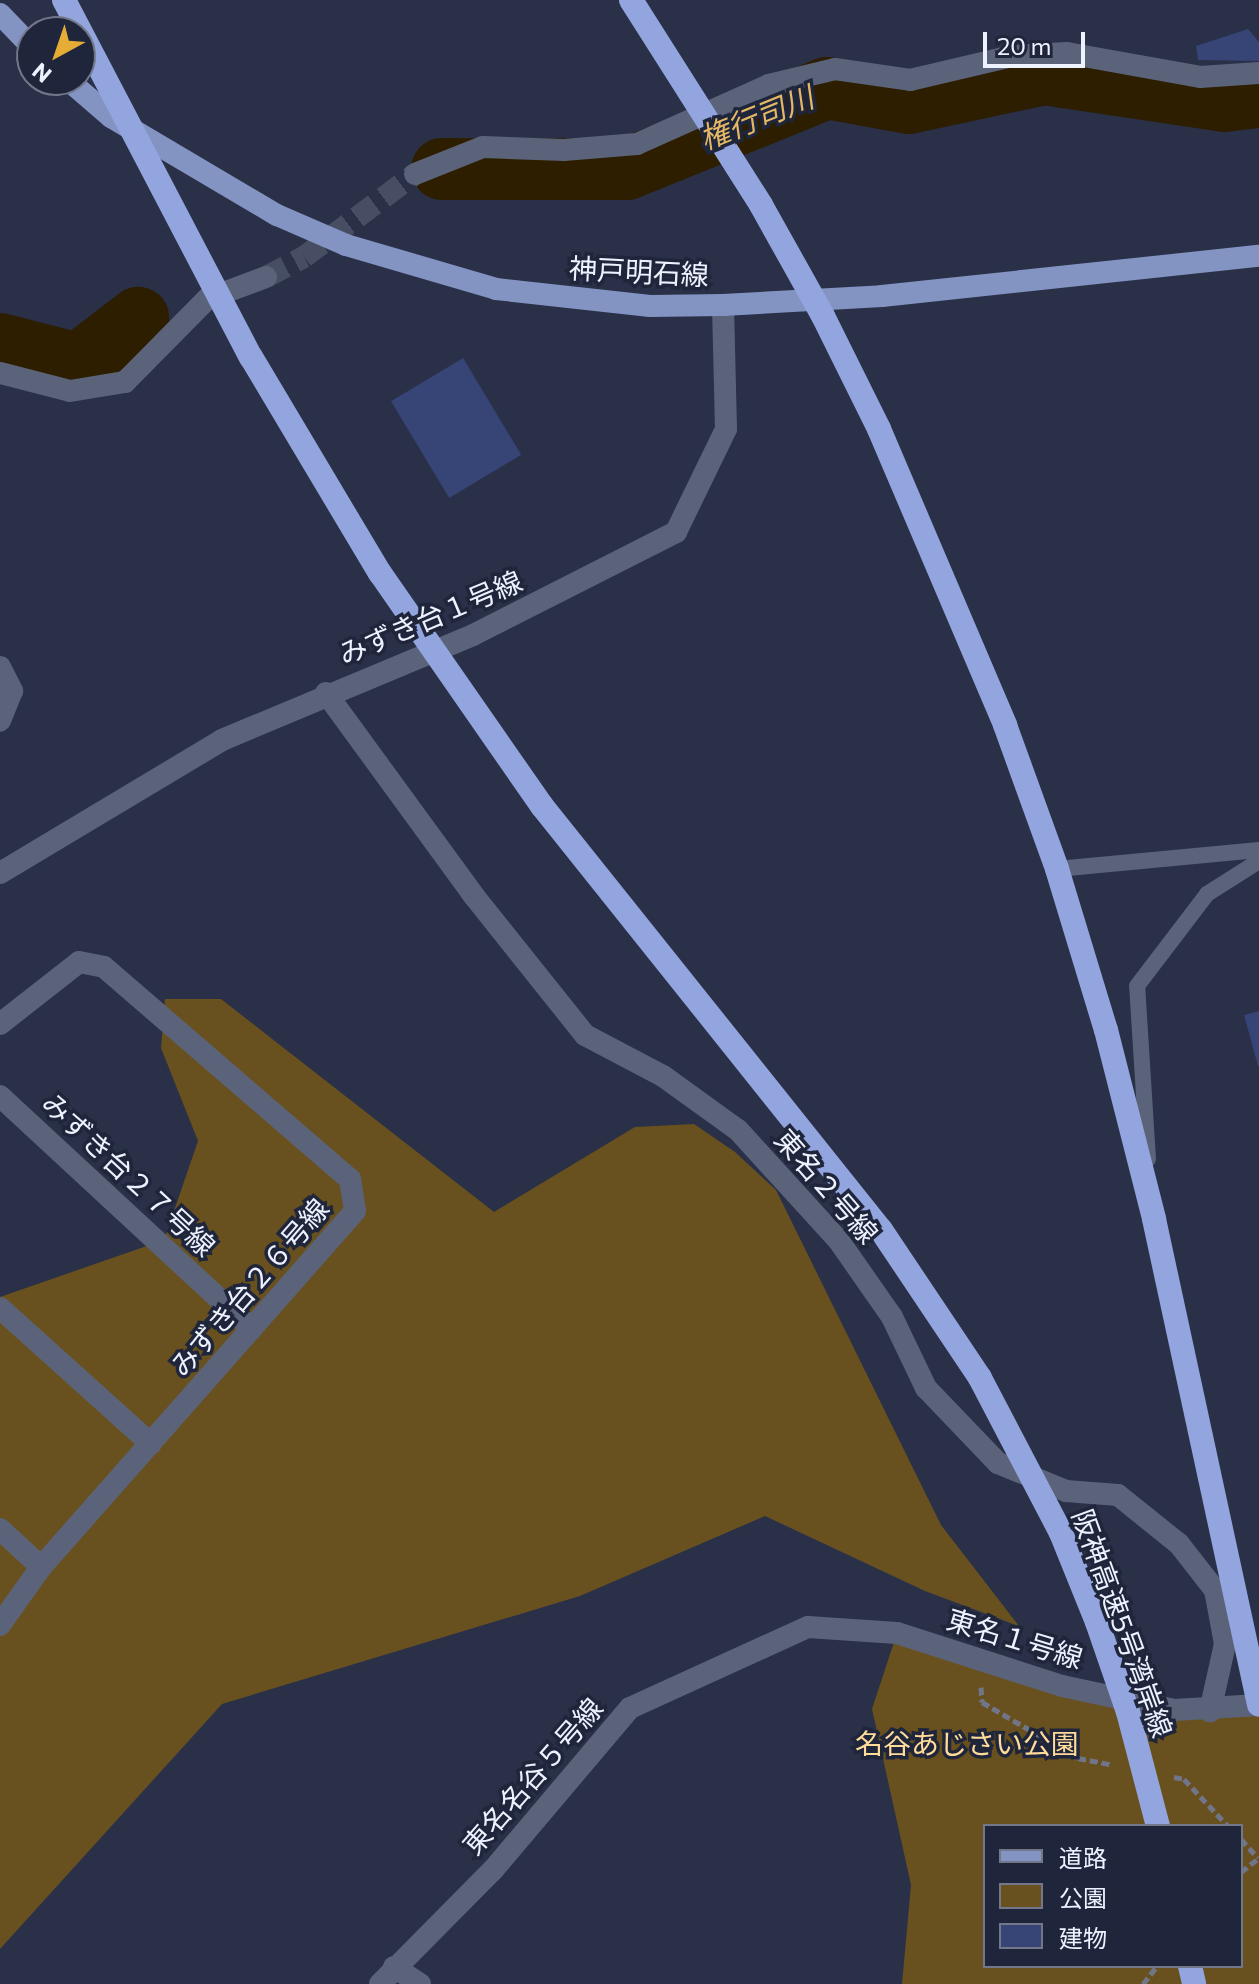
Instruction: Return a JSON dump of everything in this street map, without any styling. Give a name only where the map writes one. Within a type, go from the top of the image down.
[{"type":"highway","name":"阪神高速5号湾岸線","points":[[64,0],[251,357],[380,573],[459,691],[626,914],[881,1230],[972,1365],[1018,1445],[1097,1622],[1128,1712],[1157,1824]]},
{"type":"highway","points":[[631,0],[746,181],[823,316],[950,591],[1057,869],[1106,1030],[1154,1219],[1259,1705]]},
{"type":"main road","points":[[0,14],[16,30]]},
{"type":"main road","name":"神戸明石線","points":[[87,96],[111,117],[199,172],[346,245],[496,289],[650,306],[723,305],[882,296],[1259,256]]},
{"type":"street","points":[[415,174],[483,147],[564,150],[637,144],[769,85],[835,69],[910,80],[1012,56],[1067,53],[1200,77],[1259,73]]},
{"type":"street","points":[[0,373],[70,391],[125,382],[207,299],[266,277]]},
{"type":"street","name":"みずき台１号線","points":[[0,873],[222,740],[326,693],[473,635],[676,532],[726,429],[723,305]]},
{"type":"street","points":[[0,667],[12,691],[0,721]]},
{"type":"street","name":"東名２号線","points":[[326,693],[474,896],[585,1035],[663,1076],[738,1130],[839,1241],[892,1317],[926,1388],[998,1463],[1066,1491],[1118,1495],[1179,1544],[1215,1590],[1225,1644],[1210,1711]]},
{"type":"street","name":"みずき台２６号線","points":[[0,1024],[79,962],[104,967],[350,1179],[355,1211],[41,1567],[0,1625]]},
{"type":"street","name":"みずき台２７号線","points":[[0,1096],[252,1329]]},
{"type":"street","points":[[0,1308],[151,1444]]},
{"type":"street","points":[[0,1529],[41,1567]]},
{"type":"street","name":"東名名谷５号線","points":[[387,1975],[493,1870],[630,1708],[808,1627],[897,1633]]},
{"type":"street","name":"東名１号線","points":[[897,1633],[1062,1686],[1174,1710],[1210,1711],[1259,1705]]},
{"type":"street","points":[[387,1975],[420,1984]]},
{"type":"lane","points":[[1057,869],[1259,850]]},
{"type":"lane","points":[[1154,1219],[1137,986],[1207,894],[1259,861]]},
{"type":"path","points":[[980,1659],[982,1702],[1078,1758],[1123,1767]]},
{"type":"path","points":[[1169,1776],[1184,1779],[1226,1824]]},
{"type":"path","points":[[1243,1841],[1259,1858],[1243,1870]]},
{"type":"path","points":[[1143,1984],[1155,1968]]},
{"type":"green space","points":[[165,999],[221,999],[494,1212],[635,1127],[694,1124],[735,1152],[776,1190],[941,1525],[1019,1626],[925,1591],[765,1516],[580,1596],[222,1704],[0,1949],[0,1297],[164,1240],[198,1141],[161,1048]]},
{"type":"green space","name":"名谷あじさい公園","points":[[897,1633],[1174,1710],[1259,1705],[1259,1984],[902,1984],[911,1885],[872,1709]]},
{"type":"building","points":[[1248,29],[1259,42],[1259,61],[1198,60],[1196,46]]},
{"type":"building","points":[[463,358],[521,455],[449,498],[391,401]]},
{"type":"building","points":[[1259,1011],[1259,1066],[1258,1066],[1244,1015]]},
{"type":"waterway","name":"権行司川","points":[[442,169],[627,169],[827,88],[909,103],[1044,74],[1224,101],[1259,97]]},
{"type":"waterway","name":"権行司川","points":[[0,344],[78,364],[138,318]]},
{"type":"tunnel","points":[[266,277],[304,257],[415,174]]}]
